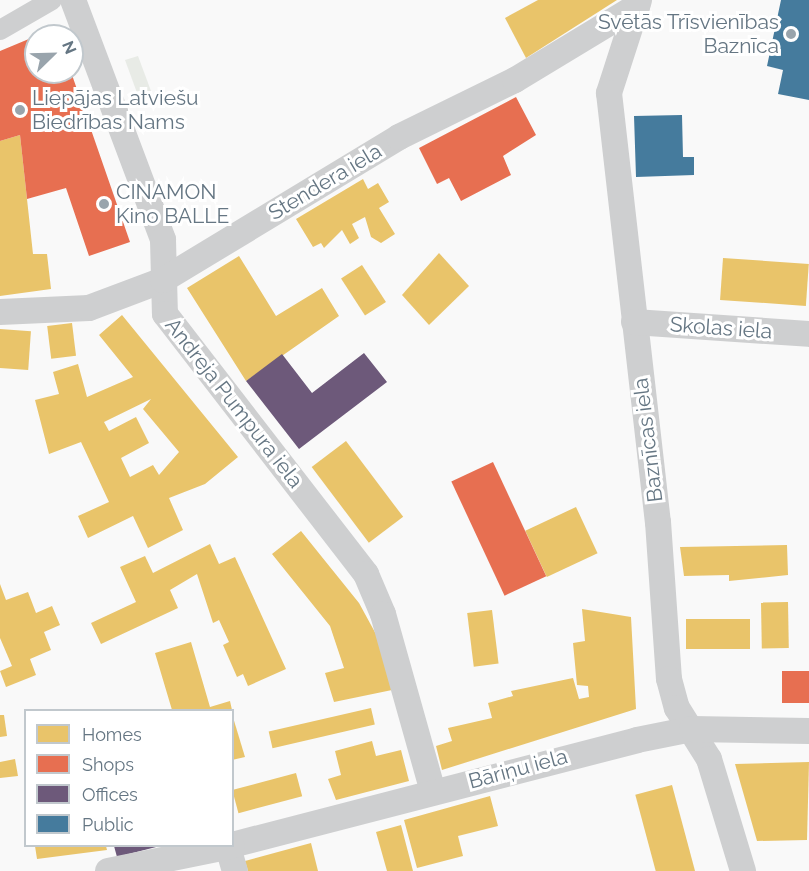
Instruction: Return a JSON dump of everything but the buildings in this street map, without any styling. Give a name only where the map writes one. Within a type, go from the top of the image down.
[{"type":"street","points":[[0,30],[52,0]]},
{"type":"street","name":"Andreja Pumpura iela","points":[[73,0],[163,240],[165,314],[377,595],[432,792]]},
{"type":"street","name":"Stendera iela","points":[[0,312],[89,308],[163,280],[399,137],[515,80],[638,3]]},
{"type":"street","name":"Baznīcas iela","points":[[638,3],[609,93],[658,522],[669,679],[677,708],[709,759],[743,871]]},
{"type":"street","name":"Skolas iela","points":[[634,322],[809,334]]},
{"type":"street","name":"Bāriņu iela","points":[[234,845],[432,792],[692,729],[809,730]]},
{"type":"street","name":"Bāriņu iela","points":[[108,871],[226,847]]},
{"type":"street","points":[[231,847],[235,871]]},
{"type":"shaded area","points":[[138,56],[151,91],[140,101],[125,60]]},
{"type":"place","name":"Svētās Trīsvienības Baznīca","points":[[791,34]]},
{"type":"place","name":"Liepājas Latviešu Biedrības Nams","points":[[20,110]]},
{"type":"place","name":"CINAMON Kino BALLE","points":[[104,204]]}]
